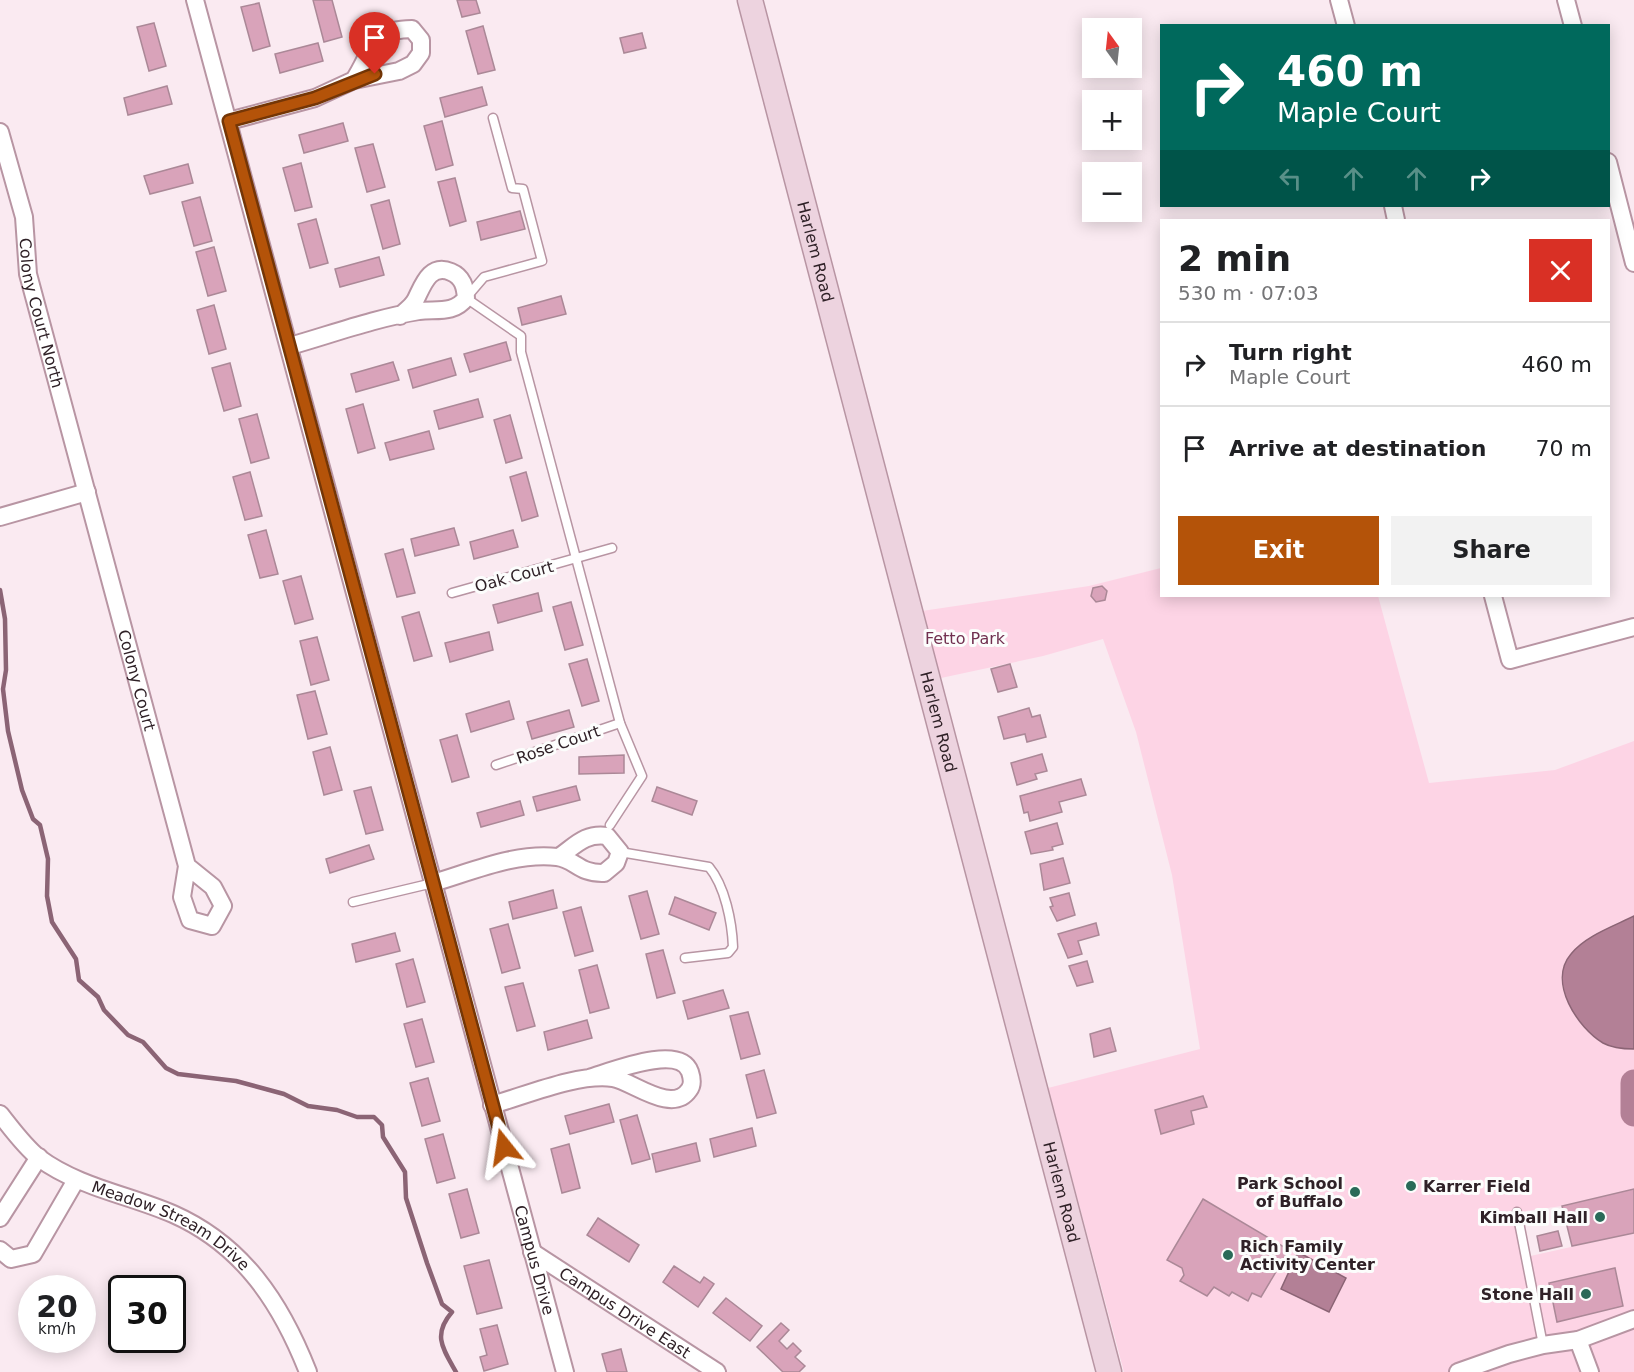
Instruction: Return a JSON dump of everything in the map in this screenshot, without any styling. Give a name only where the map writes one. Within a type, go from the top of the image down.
[{"type":"main road","name":"Harlem Road","points":[[750,0],[1108,1372]]},
{"type":"street","name":"Campus Drive","points":[[195,0],[290,345],[565,1372]]},
{"type":"street","points":[[1339,0],[1345,24]]},
{"type":"street","points":[[1566,0],[1572,24]]},
{"type":"street","points":[[229,121],[315,98],[354,80]]},
{"type":"street","name":"Colony Court North","points":[[0,132],[24,217],[28,274],[87,492]]},
{"type":"street","points":[[1610,170],[1634,263]]},
{"type":"street","points":[[290,345],[421,311],[441,311],[460,306],[466,298],[464,285],[456,274],[445,269],[430,273],[421,285],[416,302],[400,316]]},
{"type":"street","points":[[0,517],[87,492]]},
{"type":"street","name":"Colony Court","points":[[87,492],[187,866]]},
{"type":"street","points":[[1493,597],[1510,660],[1634,627]]},
{"type":"street","points":[[433,883],[526,858],[559,857],[589,874],[604,873],[616,863],[620,852],[607,836],[593,834],[583,838],[559,857]]},
{"type":"street","points":[[492,1105],[589,1078],[665,1059],[681,1060],[687,1065],[692,1082],[689,1091],[681,1097],[670,1099],[655,1096],[615,1078],[589,1078]]},
{"type":"street","name":"Meadow Stream Drive","points":[[0,1114],[39,1157],[76,1180],[175,1215],[211,1236],[240,1260],[280,1310],[308,1372]]},
{"type":"street","points":[[0,1218],[39,1157]]},
{"type":"street","points":[[0,1250],[11,1259],[33,1254],[76,1180]]},
{"type":"street","name":"Campus Drive East","points":[[532,1252],[717,1372]]},
{"type":"street","points":[[1458,1372],[1509,1354],[1543,1345],[1578,1340],[1634,1319]]},
{"type":"street","points":[[1578,1340],[1590,1372]]},
{"type":"lane","points":[[493,118],[512,188],[523,189],[542,261],[484,277],[466,298],[521,336],[521,352],[621,723],[642,776],[610,825]]},
{"type":"lane","name":"Oak Court","points":[[452,593],[612,548]]},
{"type":"lane","name":"Rose Court","points":[[496,765],[621,723]]},
{"type":"lane","points":[[620,852],[709,867],[717,876],[733,934],[734,947],[728,953],[685,958]]},
{"type":"lane","points":[[352,902],[433,883]]},
{"type":"lane","points":[[1517,1212],[1543,1345]]},
{"type":"green space","name":"Park School of Buffalo","points":[[1160,568],[1160,597],[1378,597],[1429,783],[1555,770],[1634,741],[1634,1189],[1562,1206],[1518,1212],[1526,1257],[1634,1233],[1634,1372],[1124,1372],[1048,1088],[1200,1049],[1172,875],[1136,732],[1103,639],[1043,656],[941,678],[922,611],[1089,586]],"holes":[[[1615,1268],[1623,1306],[1557,1321],[1549,1283]]]},
{"type":"shaded area","points":[[1634,916],[1634,1049],[1630,1049],[1607,1045],[1584,1027],[1569,1003],[1562,978],[1564,965],[1577,948],[1600,932]]},
{"type":"shaded area","points":[[1298,1252],[1346,1278],[1329,1312],[1281,1289]]},
{"type":"building","points":[[313,0],[332,0],[342,37],[324,42]]},
{"type":"building","points":[[457,0],[476,0],[480,13],[462,17]]},
{"type":"building","points":[[259,3],[270,46],[253,51],[241,7]]},
{"type":"building","points":[[154,23],[166,66],[149,71],[137,27]]},
{"type":"building","points":[[483,26],[495,70],[478,74],[466,31]]},
{"type":"building","points":[[642,33],[646,48],[624,53],[620,38]]},
{"type":"building","points":[[318,43],[323,61],[280,73],[275,54]]},
{"type":"building","points":[[167,86],[172,104],[128,115],[124,98]]},
{"type":"building","points":[[482,87],[487,105],[445,117],[440,98]]},
{"type":"building","points":[[442,121],[453,165],[436,170],[424,126]]},
{"type":"building","points":[[343,123],[348,141],[304,153],[299,135]]},
{"type":"building","points":[[373,144],[385,187],[367,192],[355,148]]},
{"type":"building","points":[[301,163],[312,207],[295,211],[283,168]]},
{"type":"building","points":[[188,164],[193,183],[150,194],[144,176]]},
{"type":"building","points":[[455,178],[466,221],[450,226],[438,182]]},
{"type":"building","points":[[200,197],[212,241],[194,246],[182,202]]},
{"type":"building","points":[[389,200],[400,244],[383,249],[371,205]]},
{"type":"building","points":[[520,211],[525,229],[481,240],[477,222]]},
{"type":"building","points":[[316,219],[328,263],[310,268],[298,224]]},
{"type":"building","points":[[214,247],[226,291],[208,296],[196,252]]},
{"type":"building","points":[[379,257],[384,275],[340,287],[335,269]]},
{"type":"building","points":[[561,296],[566,314],[522,325],[518,308]]},
{"type":"building","points":[[214,305],[226,349],[209,354],[197,310]]},
{"type":"building","points":[[506,342],[511,360],[470,372],[464,354]]},
{"type":"building","points":[[451,358],[456,375],[413,388],[408,370]]},
{"type":"building","points":[[393,362],[399,380],[356,392],[351,374]]},
{"type":"building","points":[[230,363],[241,406],[224,411],[212,368]]},
{"type":"building","points":[[478,399],[483,417],[439,429],[434,411]]},
{"type":"building","points":[[363,404],[375,448],[358,453],[346,409]]},
{"type":"building","points":[[257,414],[269,458],[251,463],[239,419]]},
{"type":"building","points":[[510,415],[522,458],[506,463],[494,420]]},
{"type":"building","points":[[429,431],[434,449],[390,460],[385,443]]},
{"type":"building","points":[[250,472],[262,516],[245,520],[233,477]]},
{"type":"building","points":[[526,472],[538,516],[522,521],[510,477]]},
{"type":"building","points":[[454,528],[459,545],[415,556],[411,539]]},
{"type":"building","points":[[266,530],[278,574],[260,578],[248,535]]},
{"type":"building","points":[[513,530],[518,547],[474,559],[470,542]]},
{"type":"building","points":[[403,549],[415,593],[397,597],[385,554]]},
{"type":"building","points":[[301,576],[313,619],[295,624],[283,581]]},
{"type":"building","points":[[1102,586],[1107,591],[1105,600],[1096,602],[1091,596],[1093,588]]},
{"type":"building","points":[[538,593],[542,611],[498,623],[493,605]]},
{"type":"building","points":[[571,602],[583,645],[565,650],[553,607]]},
{"type":"building","points":[[419,612],[432,656],[414,661],[402,617]]},
{"type":"building","points":[[489,632],[493,650],[450,662],[445,643]]},
{"type":"building","points":[[317,637],[329,680],[311,685],[300,641]]},
{"type":"building","points":[[587,659],[599,701],[582,706],[569,664]]},
{"type":"building","points":[[1010,664],[1017,687],[998,692],[991,669]]},
{"type":"building","points":[[315,691],[327,734],[308,739],[297,695]]},
{"type":"building","points":[[509,701],[514,719],[471,732],[466,714]]},
{"type":"building","points":[[1029,708],[1032,717],[1040,715],[1046,737],[1027,742],[1025,734],[1004,739],[998,717]]},
{"type":"building","points":[[569,710],[574,727],[532,739],[527,722]]},
{"type":"building","points":[[457,735],[469,777],[452,782],[440,740]]},
{"type":"building","points":[[330,747],[342,790],[324,795],[313,752]]},
{"type":"building","points":[[1042,754],[1047,771],[1035,774],[1037,779],[1017,785],[1011,763]]},
{"type":"building","points":[[624,755],[624,773],[579,774],[579,757]]},
{"type":"building","points":[[1081,779],[1086,795],[1059,802],[1062,812],[1030,821],[1028,812],[1024,813],[1020,796]]},
{"type":"building","points":[[576,786],[580,800],[537,811],[533,797]]},
{"type":"building","points":[[371,787],[383,830],[366,834],[354,791]]},
{"type":"building","points":[[657,787],[697,801],[692,815],[652,801]]},
{"type":"building","points":[[520,801],[524,815],[481,827],[477,813]]},
{"type":"building","points":[[1057,823],[1063,844],[1052,847],[1053,850],[1031,854],[1025,832]]},
{"type":"building","points":[[369,845],[374,859],[330,873],[326,859]]},
{"type":"building","points":[[1063,858],[1070,883],[1044,890],[1040,864]]},
{"type":"building","points":[[553,890],[557,908],[513,919],[509,902]]},
{"type":"building","points":[[647,891],[659,934],[641,939],[629,896]]},
{"type":"building","points":[[1069,893],[1075,915],[1057,921],[1050,907],[1053,906],[1050,898]]},
{"type":"building","points":[[675,897],[716,913],[709,930],[669,914]]},
{"type":"building","points":[[581,907],[593,951],[575,956],[563,912]]},
{"type":"building","points":[[1096,923],[1099,935],[1078,941],[1082,954],[1068,958],[1058,934]]},
{"type":"building","points":[[508,924],[520,968],[502,973],[490,929]]},
{"type":"building","points":[[395,933],[400,951],[356,962],[352,944]]},
{"type":"building","points":[[663,950],[675,993],[657,998],[646,954]]},
{"type":"building","points":[[413,959],[425,1002],[407,1007],[396,964]]},
{"type":"building","points":[[1087,961],[1093,982],[1077,986],[1069,966]]},
{"type":"building","points":[[597,965],[609,1008],[590,1013],[579,970]]},
{"type":"building","points":[[523,983],[535,1026],[517,1031],[505,987]]},
{"type":"building","points":[[723,990],[729,1008],[688,1019],[683,1001]]},
{"type":"building","points":[[748,1012],[760,1054],[741,1059],[730,1016]]},
{"type":"building","points":[[422,1019],[434,1062],[416,1067],[404,1024]]},
{"type":"building","points":[[587,1020],[592,1038],[548,1050],[544,1032]]},
{"type":"building","points":[[1110,1028],[1116,1051],[1094,1057],[1090,1034]]},
{"type":"building","points":[[764,1070],[776,1113],[757,1118],[746,1075]]},
{"type":"building","points":[[428,1078],[440,1121],[422,1126],[410,1083]]},
{"type":"building","points":[[1203,1096],[1207,1107],[1191,1111],[1194,1124],[1161,1134],[1155,1110]]},
{"type":"building","points":[[609,1104],[614,1122],[570,1134],[565,1116]]},
{"type":"building","points":[[637,1115],[650,1159],[632,1164],[620,1120]]},
{"type":"building","points":[[752,1128],[756,1146],[714,1157],[710,1139]]},
{"type":"building","points":[[443,1134],[455,1178],[437,1183],[425,1139]]},
{"type":"building","points":[[696,1143],[700,1161],[656,1172],[652,1154]]},
{"type":"building","points":[[569,1144],[580,1188],[562,1193],[551,1149]]},
{"type":"building","points":[[467,1189],[479,1233],[461,1238],[449,1194]]},
{"type":"building","name":"Kimball Hall","points":[[1634,1189],[1634,1233],[1572,1246],[1562,1206]]},
{"type":"building","name":"Rich Family Activity Center","points":[[1203,1199],[1289,1250],[1261,1297],[1252,1293],[1248,1301],[1232,1292],[1229,1296],[1214,1287],[1207,1296],[1180,1281],[1184,1275],[1182,1268],[1167,1260]]},
{"type":"building","points":[[598,1218],[639,1245],[629,1262],[587,1235]]},
{"type":"building","points":[[1558,1231],[1562,1246],[1540,1251],[1537,1236]]},
{"type":"building","points":[[489,1260],[502,1308],[477,1314],[464,1266]]},
{"type":"building","points":[[674,1266],[700,1283],[704,1277],[714,1284],[698,1307],[663,1282]]},
{"type":"building","name":"Stone Hall","points":[[1615,1268],[1623,1306],[1557,1322],[1549,1283]]},
{"type":"building","points":[[726,1298],[762,1326],[750,1341],[713,1313]]},
{"type":"building","points":[[781,1323],[789,1330],[779,1341],[787,1349],[793,1343],[801,1351],[795,1357],[805,1366],[799,1372],[783,1372],[757,1347]]},
{"type":"building","points":[[497,1325],[508,1364],[484,1371],[480,1357],[487,1355],[480,1329]]},
{"type":"building","points":[[621,1349],[627,1372],[607,1372],[602,1354]]},
{"type":"waterway","points":[[0,590],[5,619],[6,670],[3,689],[8,731],[22,790],[33,819],[40,825],[48,859],[47,896],[52,922],[76,959],[79,980],[98,997],[104,1010],[128,1035],[143,1042],[166,1068],[178,1074],[236,1081],[284,1094],[308,1106],[337,1110],[357,1117],[374,1117],[382,1125],[383,1137],[405,1172],[406,1198],[442,1304],[452,1312],[442,1328],[441,1335],[444,1349],[456,1372]]},
{"type":"waterway","points":[[1634,1083],[1634,1113]]},
{"type":"place","name":"Karrer Field","points":[[1411,1186]]},
{"type":"place","name":"Park School of Buffalo","points":[[1355,1192]]},
{"type":"place","name":"Kimball Hall","points":[[1600,1217]]},
{"type":"place","name":"Rich Family Activity Center","points":[[1228,1255]]},
{"type":"place","name":"Stone Hall","points":[[1586,1294]]},
{"type":"route","points":[[375,74],[354,80],[315,98],[229,121],[504,1147]]},
{"type":"park label","name":"Fetto Park","points":[[965,638]]}]
